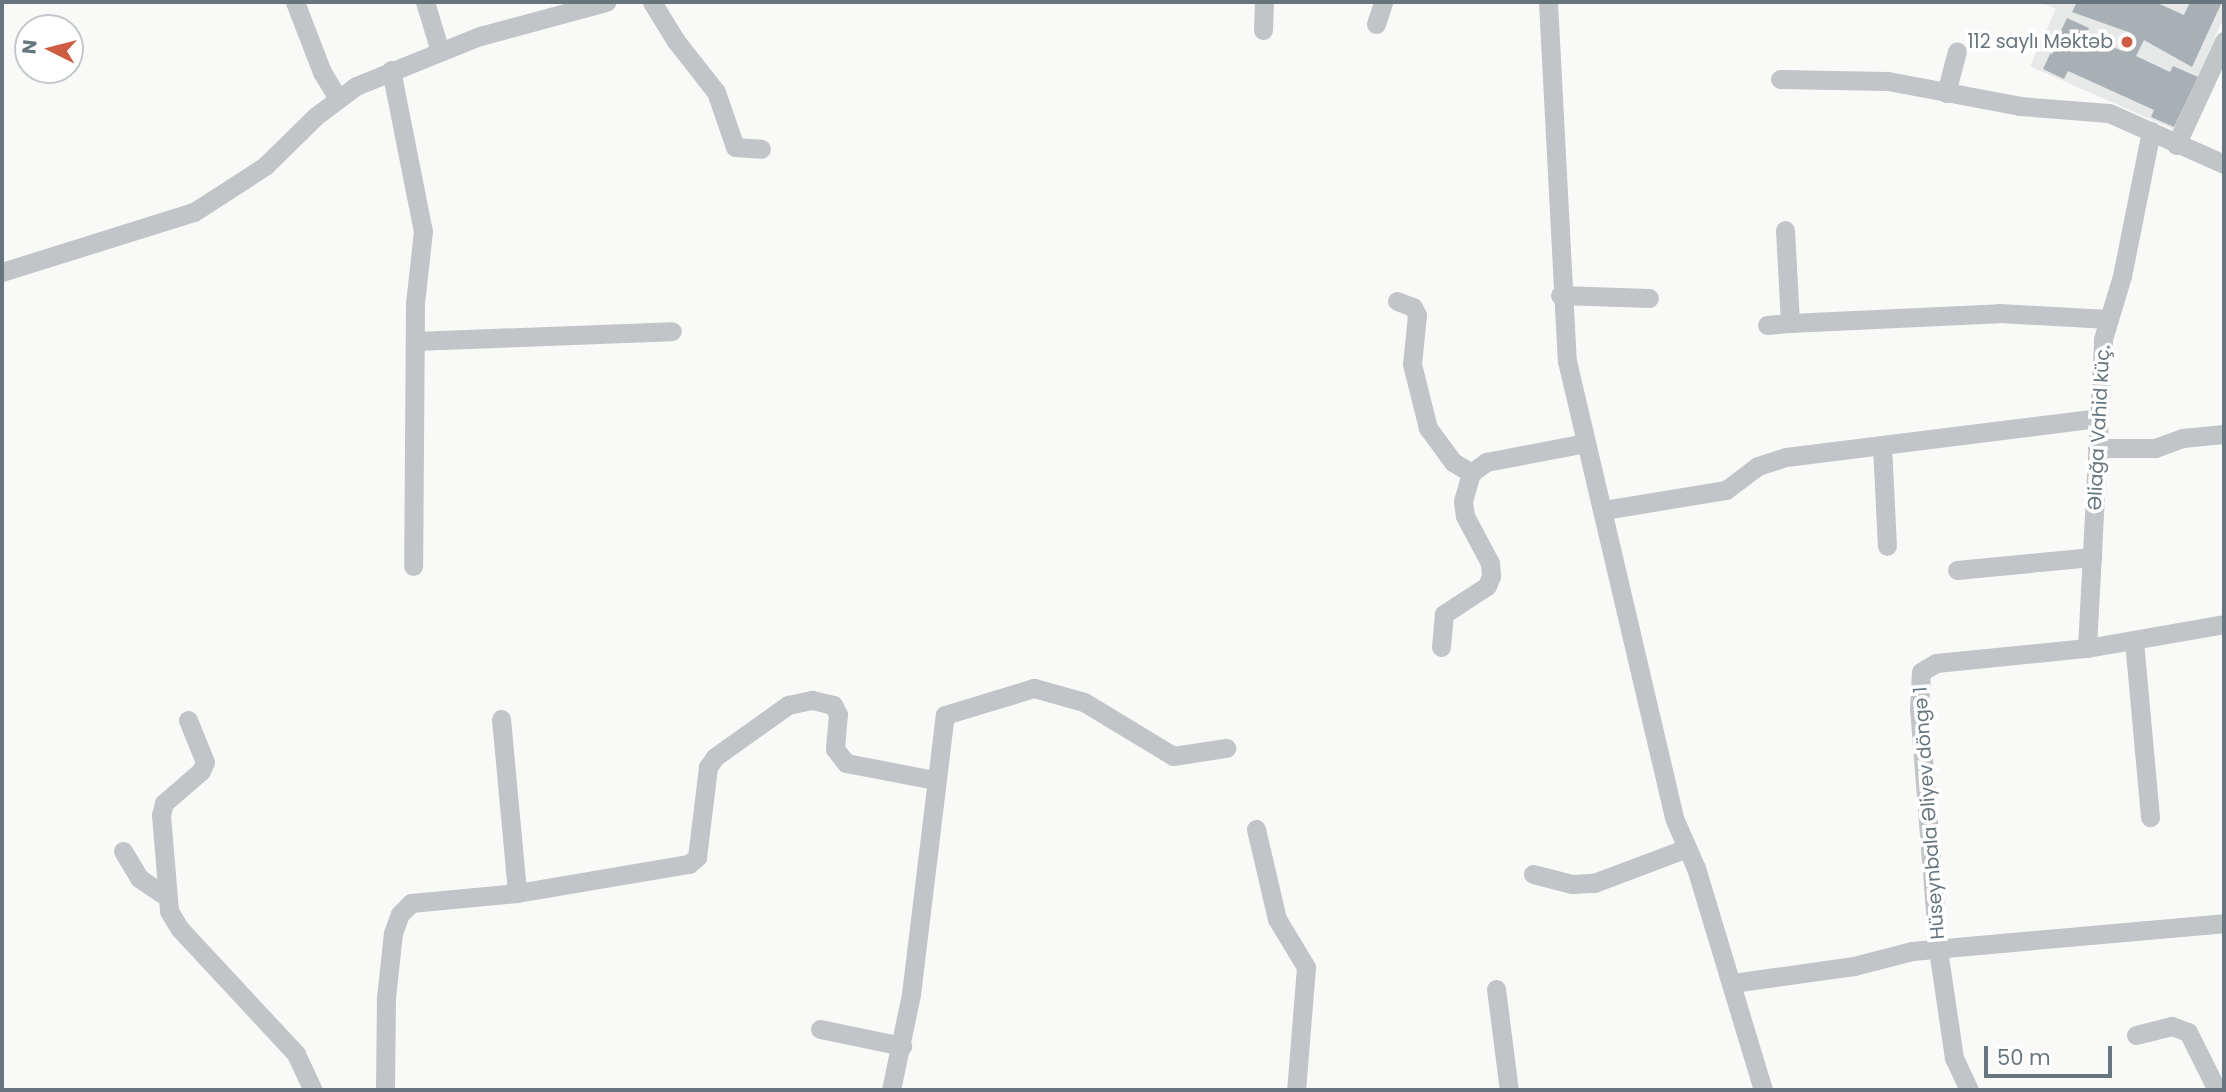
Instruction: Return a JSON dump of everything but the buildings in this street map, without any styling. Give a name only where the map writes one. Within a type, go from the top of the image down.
[{"type":"street","points":[[295,2],[322,72],[337,97]]},
{"type":"street","points":[[425,2],[440,51]]},
{"type":"street","points":[[2,272],[194,212],[265,166],[337,97],[391,70],[440,51],[606,2]]},
{"type":"street","points":[[652,2],[676,41],[716,92],[735,146],[761,149]]},
{"type":"street","points":[[1263,30],[1264,2]]},
{"type":"street","points":[[1376,24],[1383,2]]},
{"type":"street","points":[[1548,2],[1560,295],[1567,361],[1605,510],[1653,734],[1674,818],[1687,848],[1733,983],[1763,1090]]},
{"type":"street","points":[[2176,145],[2224,41]]},
{"type":"street","points":[[1946,93],[1957,51]]},
{"type":"street","points":[[391,70],[423,231],[415,341],[413,566]]},
{"type":"street","points":[[1780,79],[1888,81],[2021,106],[2098,111],[2151,131],[2176,145],[2224,164]]},
{"type":"street","name":"Əliağa Vahid küç.","points":[[2087,648],[2098,418],[2108,319],[2122,276],[2142,158],[2151,131]]},
{"type":"street","points":[[1785,230],[1790,323]]},
{"type":"street","points":[[1560,295],[1649,298]]},
{"type":"street","points":[[1397,301],[1413,307],[1417,316],[1412,364],[1428,428],[1453,462],[1471,473]]},
{"type":"street","points":[[1767,326],[1999,313],[2108,319]]},
{"type":"street","points":[[415,341],[672,331]]},
{"type":"street","points":[[1605,510],[1726,490],[1758,466],[1786,457],[2098,418]]},
{"type":"street","points":[[2097,448],[2155,448],[2182,438],[2224,434]]},
{"type":"street","points":[[1441,647],[1444,614],[1487,586],[1492,576],[1490,563],[1465,516],[1463,502],[1471,473],[1486,462],[1586,443]]},
{"type":"street","points":[[1882,445],[1887,546]]},
{"type":"street","points":[[1958,570],[2092,557]]},
{"type":"street","name":"Hüseynbala Əliyev döngə 1","points":[[1969,1090],[1954,1058],[1938,948],[1919,710],[1921,673],[1936,663],[2087,648],[2224,624]]},
{"type":"street","points":[[2134,641],[2150,817]]},
{"type":"street","points":[[891,1090],[902,1046],[934,780],[945,715],[1034,688],[1084,702],[1173,756],[1226,748]]},
{"type":"street","points":[[385,1090],[386,998],[393,933],[400,914],[411,903],[517,893],[689,864],[696,857],[708,767],[715,757],[788,705],[812,700],[833,705],[838,714],[835,749],[846,763],[934,780]]},
{"type":"street","points":[[500,719],[517,893]]},
{"type":"street","points":[[188,720],[205,762],[201,771],[164,803],[160,815],[166,896],[180,929],[296,1054],[313,1090]]},
{"type":"street","points":[[1256,829],[1277,919],[1306,967],[1296,1090]]},
{"type":"street","points":[[1533,874],[1572,884],[1594,883],[1687,848]]},
{"type":"street","points":[[122,851],[139,877],[166,896]]},
{"type":"street","points":[[1733,983],[1938,948],[2224,923]]},
{"type":"street","points":[[1496,989],[1509,1090]]},
{"type":"street","points":[[2136,1035],[2172,1026],[2188,1032],[2217,1090]]},
{"type":"street","points":[[820,1029],[902,1046]]},
{"type":"shaded area","name":"112 saylı Məktəb","points":[[2040,2],[2224,2],[2224,17],[2175,130],[2030,66],[2056,9]]},
{"type":"place","name":"112 saylı Məktəb","points":[[2127,42]]}]
